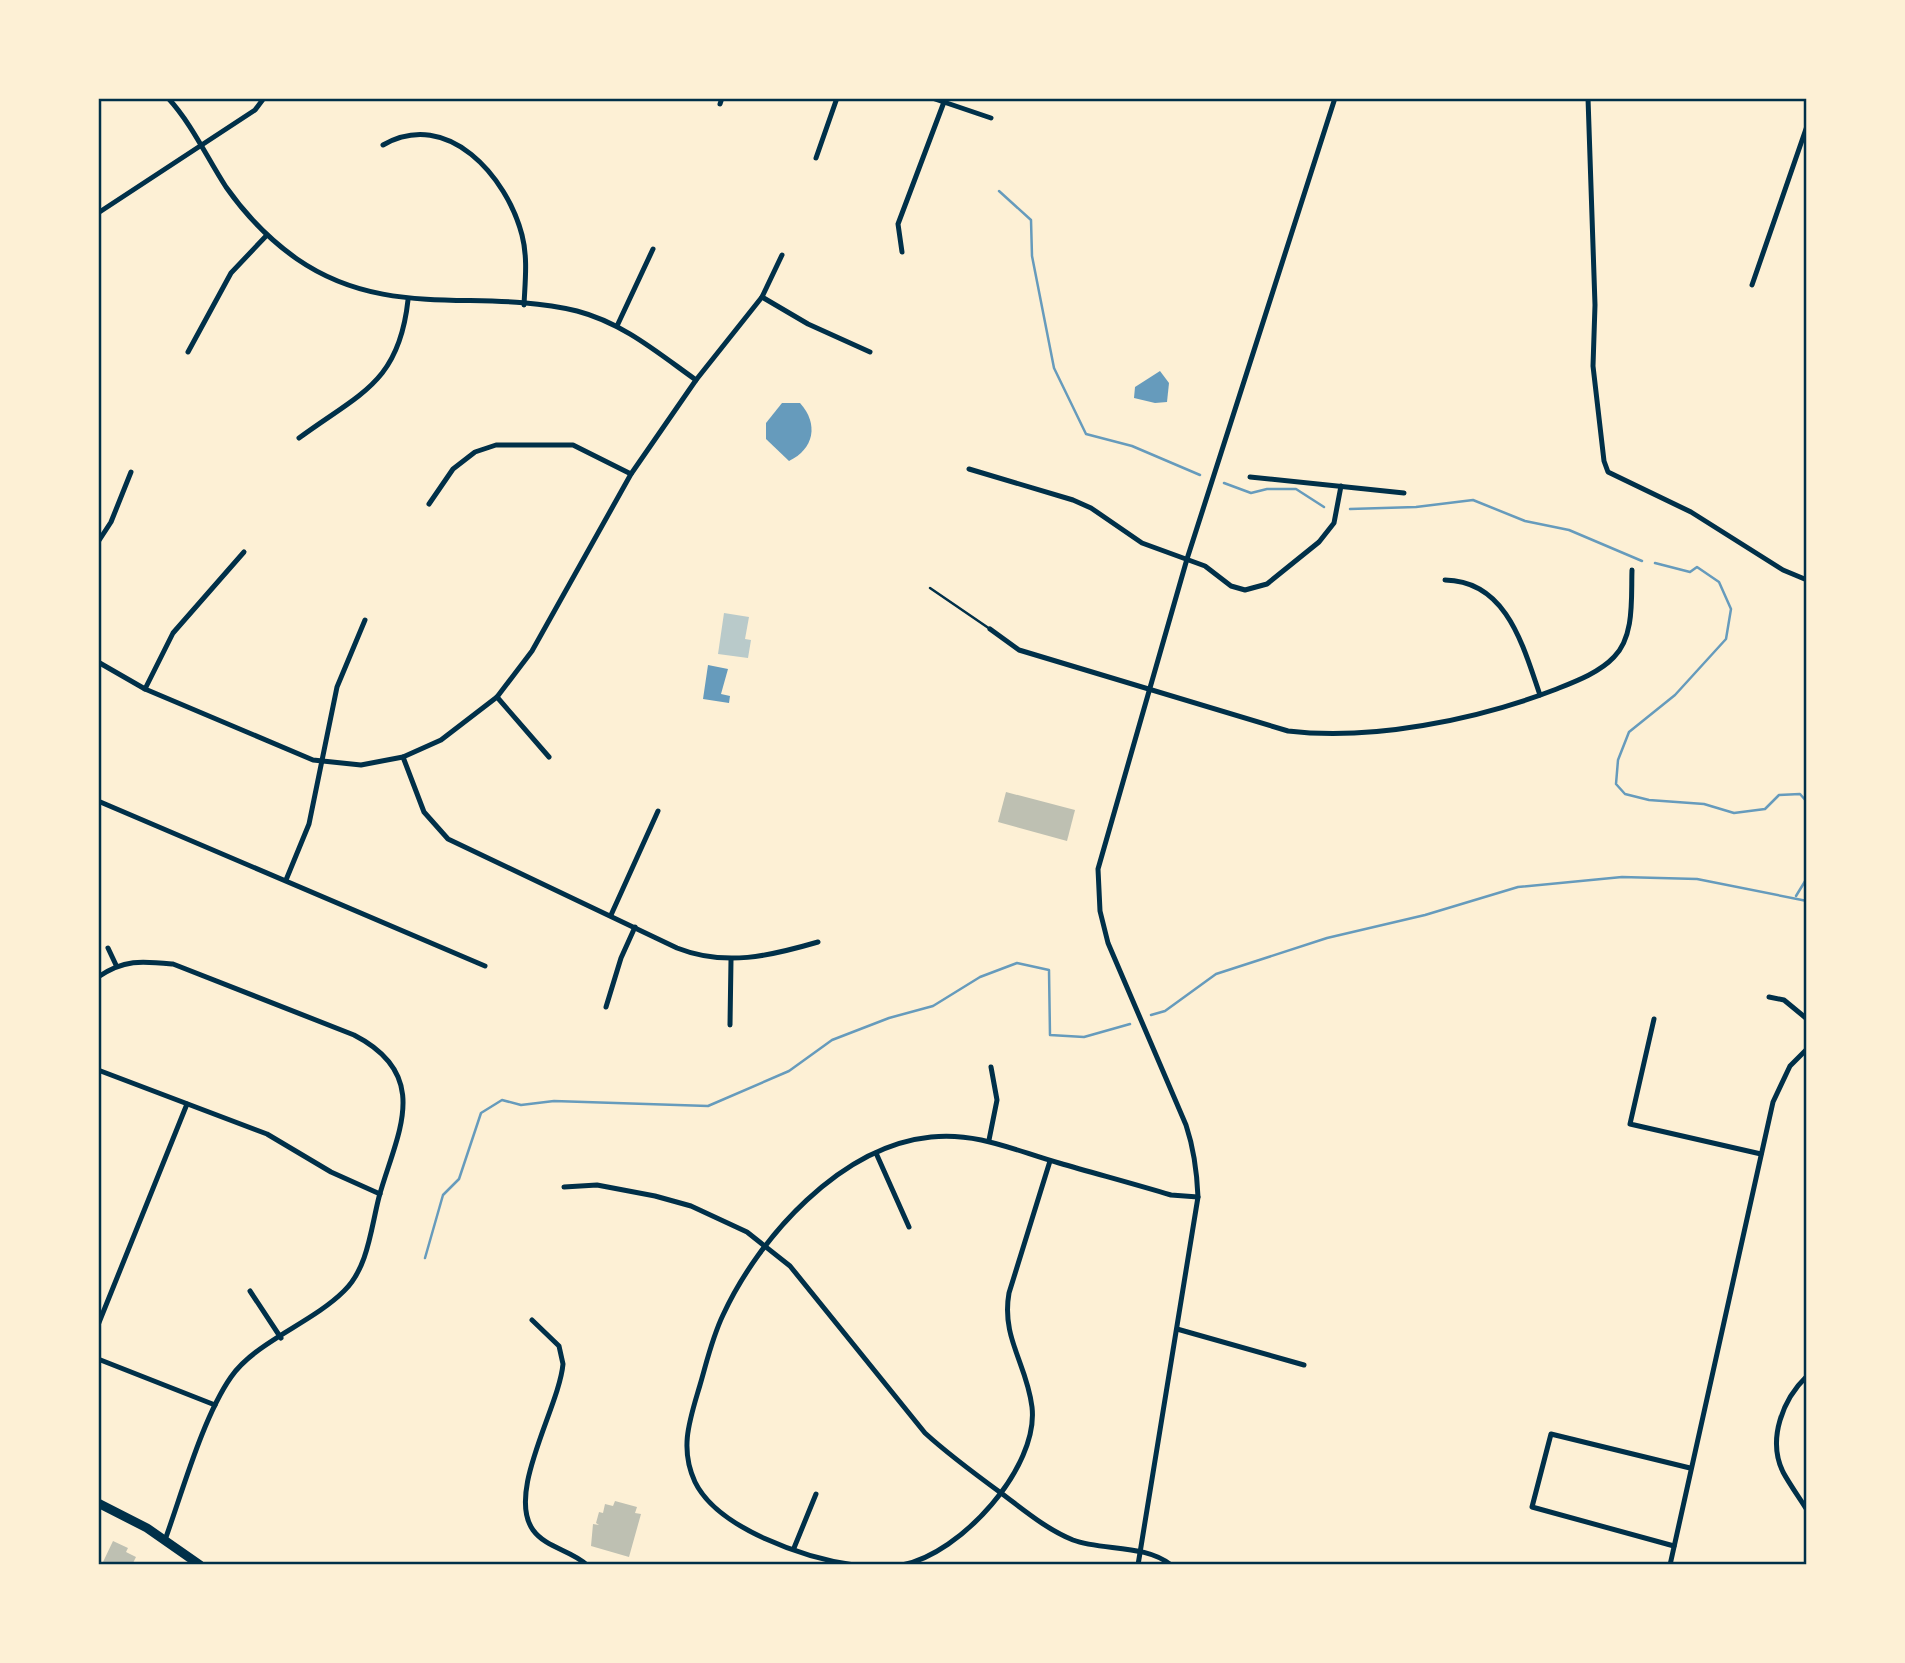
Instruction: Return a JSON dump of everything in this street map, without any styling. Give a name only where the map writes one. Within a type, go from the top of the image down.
[{"type":"main road","points":[[98,1504],[165,1540],[200,1565]]},
{"type":"street","points":[[168,98],[227,188],[267,235],[296,259],[331,277],[370,292],[408,300],[524,305],[577,311],[617,326],[696,380]]},
{"type":"street","points":[[98,213],[255,110],[264,98]]},
{"type":"street","points":[[816,158],[837,98]]},
{"type":"street","points":[[932,98],[991,118]]},
{"type":"street","points":[[1138,1565],[1198,1197],[1194,1148],[1108,943],[1097,885],[1101,851],[1187,559],[1335,98]]},
{"type":"street","points":[[1588,98],[1595,305],[1593,366],[1604,461],[1608,472],[1690,512],[1783,570],[1807,580]]},
{"type":"street","points":[[902,252],[898,224],[944,103]]},
{"type":"street","points":[[1752,285],[1807,127]]},
{"type":"street","points":[[383,145],[404,135],[440,138],[478,157],[500,188],[522,233],[526,262],[524,305]]},
{"type":"street","points":[[188,352],[231,273],[267,235]]},
{"type":"street","points":[[617,326],[653,249]]},
{"type":"street","points":[[98,662],[145,689],[291,753],[323,762],[361,765],[403,757],[441,740],[498,697],[532,651],[631,474],[696,380],[762,296],[782,255]]},
{"type":"street","points":[[762,296],[808,324],[870,352]]},
{"type":"street","points":[[299,438],[384,373],[401,341],[408,300]]},
{"type":"street","points":[[429,504],[453,469],[475,452],[496,446],[557,443],[573,446],[631,474]]},
{"type":"street","points":[[969,469],[1073,500],[1091,508],[1142,544],[1205,566],[1237,589],[1260,588],[1327,533],[1338,514],[1340,486]]},
{"type":"street","points":[[98,542],[111,522],[131,472]]},
{"type":"street","points":[[1250,477],[1404,493]]},
{"type":"street","points":[[145,689],[173,633],[244,552]]},
{"type":"street","points":[[990,629],[1019,650],[1288,731],[1334,734],[1471,718],[1582,678],[1614,657],[1629,626],[1632,570]]},
{"type":"street","points":[[1446,580],[1471,582],[1500,606],[1524,649],[1540,695]]},
{"type":"street","points":[[286,880],[309,824],[337,687],[365,620]]},
{"type":"street","points":[[498,697],[549,757]]},
{"type":"street","points":[[403,757],[424,812],[448,839],[692,954],[731,960],[771,955],[818,942]]},
{"type":"street","points":[[98,802],[485,966]]},
{"type":"street","points":[[611,915],[658,811]]},
{"type":"street","points":[[606,1007],[621,958],[635,927]]},
{"type":"street","points":[[108,948],[116,965]]},
{"type":"street","points":[[730,1025],[731,960]]},
{"type":"street","points":[[98,977],[116,965],[144,962],[173,964],[366,1042],[395,1074],[404,1106],[394,1158],[380,1194],[361,1264],[352,1282],[328,1305],[246,1360],[231,1377],[215,1405],[165,1540]]},
{"type":"street","points":[[1769,997],[1784,1000],[1807,1019]]},
{"type":"street","points":[[1654,1019],[1630,1125],[1761,1154]]},
{"type":"street","points":[[1670,1565],[1773,1102],[1784,1075],[1807,1049]]},
{"type":"street","points":[[989,1140],[997,1100],[991,1067]]},
{"type":"street","points":[[98,1070],[267,1134],[338,1176],[380,1194]]},
{"type":"street","points":[[98,1325],[187,1104]]},
{"type":"street","points":[[854,1565],[794,1548],[745,1530],[715,1509],[697,1485],[686,1451],[689,1419],[711,1344],[741,1279],[823,1184],[876,1153],[928,1137],[951,1136],[989,1140],[1050,1161],[1171,1195],[1198,1197]]},
{"type":"street","points":[[876,1153],[909,1227]]},
{"type":"street","points":[[902,1565],[923,1562],[962,1536],[1025,1455],[1032,1428],[1030,1392],[1011,1343],[1006,1314],[1009,1293],[1050,1161]]},
{"type":"street","points":[[564,1187],[597,1185],[691,1206],[724,1219],[767,1247],[790,1266],[925,1433],[999,1491],[1066,1537],[1096,1547],[1140,1553],[1171,1565]]},
{"type":"street","points":[[250,1291],[281,1338]]},
{"type":"street","points":[[532,1320],[559,1346],[563,1364],[525,1493],[527,1519],[540,1538],[587,1565]]},
{"type":"street","points":[[1177,1329],[1304,1365]]},
{"type":"street","points":[[98,1359],[215,1405]]},
{"type":"street","points":[[1807,1376],[1788,1398],[1780,1418],[1777,1447],[1783,1471],[1807,1510]]},
{"type":"street","points":[[1674,1546],[1532,1507],[1551,1434],[1690,1468]]},
{"type":"street","points":[[794,1548],[816,1494]]},
{"type":"lane","points":[[930,588],[990,629]]},
{"type":"shaded area","points":[[724,613],[749,617],[745,639],[751,640],[748,658],[718,654]]},
{"type":"water","points":[[1160,371],[1169,383],[1167,402],[1155,403],[1134,398],[1135,387]]},
{"type":"water","points":[[782,403],[800,403],[810,419],[811,427],[811,435],[804,450],[789,461],[766,439],[766,423]]},
{"type":"water","points":[[708,665],[728,669],[721,694],[730,696],[729,703],[703,699]]},
{"type":"building","points":[[1006,792],[1075,810],[1067,841],[998,822]]},
{"type":"building","points":[[615,1501],[637,1507],[635,1513],[641,1514],[629,1557],[591,1546],[593,1524],[599,1525],[596,1523],[599,1512],[603,1513],[605,1504],[613,1506]]},
{"type":"building","points":[[113,1541],[128,1548],[126,1552],[136,1557],[132,1565],[110,1565],[103,1562]]},
{"type":"waterway","points":[[999,191],[1031,220],[1032,256],[1054,368],[1086,434],[1132,446],[1200,475]]},
{"type":"waterway","points":[[1224,483],[1251,493],[1267,489],[1296,489],[1324,507]]},
{"type":"waterway","points":[[1350,509],[1416,507],[1473,500],[1525,521],[1569,530],[1642,561]]},
{"type":"waterway","points":[[1655,563],[1690,572],[1697,567],[1719,582],[1731,609],[1726,639],[1675,695],[1629,732],[1618,760],[1616,784],[1625,794],[1649,800],[1704,804],[1734,813],[1765,809],[1779,795],[1800,794],[1807,802]]},
{"type":"waterway","points":[[1151,1015],[1165,1011],[1216,974],[1327,938],[1425,915],[1518,887],[1622,877],[1697,879],[1807,901]]},
{"type":"waterway","points":[[1796,896],[1807,878]]},
{"type":"waterway","points":[[425,1258],[443,1195],[459,1179],[481,1113],[502,1100],[521,1105],[554,1101],[708,1106],[789,1071],[832,1040],[889,1018],[933,1006],[980,977],[1017,963],[1049,970],[1050,1035],[1084,1037],[1130,1024]]}]
